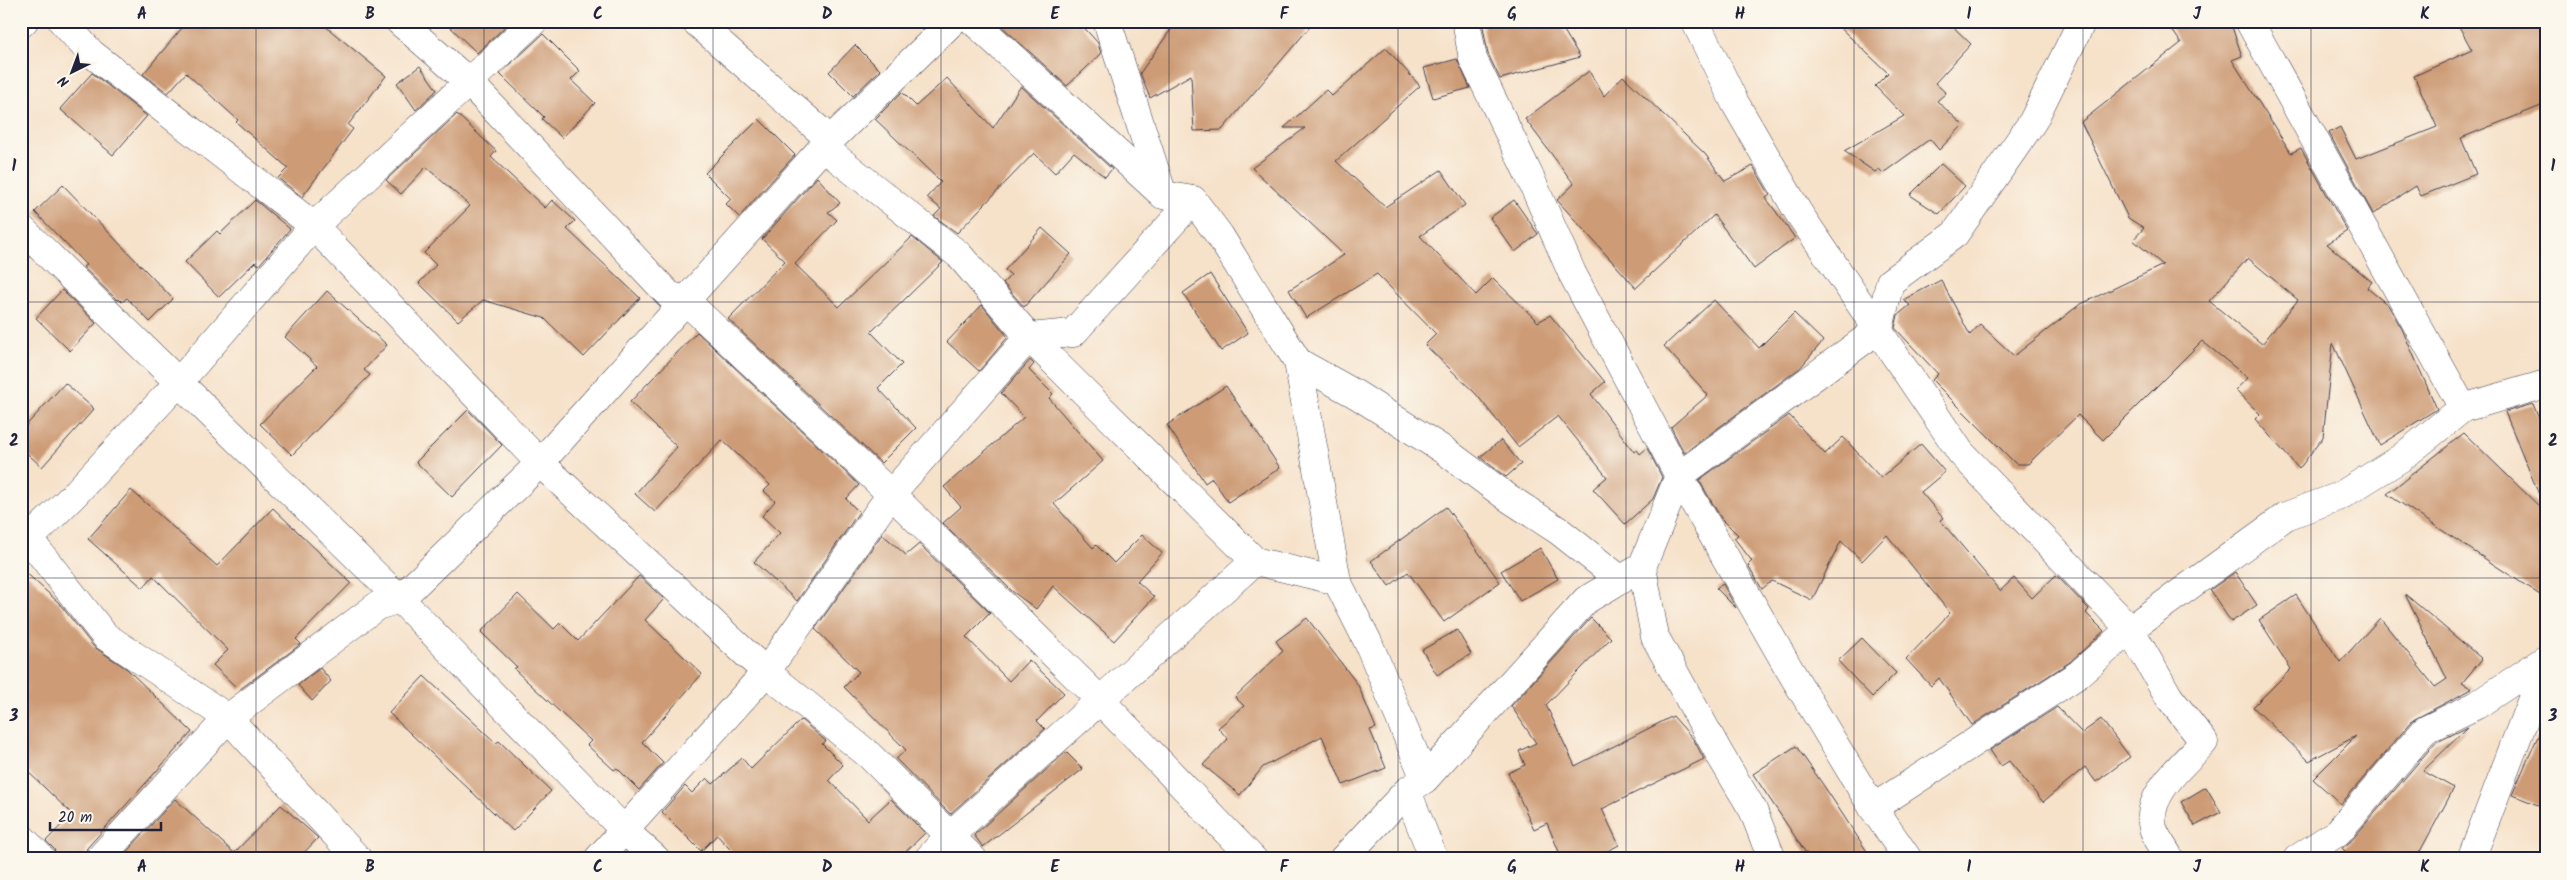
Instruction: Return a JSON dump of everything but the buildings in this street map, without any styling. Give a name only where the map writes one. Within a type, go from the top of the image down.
[{"type":"street","points":[[21,24],[24,21]]},
{"type":"street","points":[[62,21],[91,53],[314,226],[540,463],[766,672],[869,755],[973,859]]},
{"type":"street","points":[[400,21],[469,82],[669,295],[685,300],[890,494],[1100,700],[1253,859]]},
{"type":"street","points":[[358,859],[228,718],[105,636],[24,538],[74,495],[179,382],[314,226],[534,21]]},
{"type":"street","points":[[695,21],[826,136],[823,147]]},
{"type":"street","points":[[99,859],[228,718],[377,606],[400,599],[540,463],[823,147],[954,21]]},
{"type":"street","points":[[973,21],[1163,195],[1193,200],[1220,236],[1298,362],[1337,581],[1368,642],[1416,785],[1434,859]]},
{"type":"street","points":[[1107,21],[1163,195]]},
{"type":"street","points":[[1466,21],[1473,59],[1529,175],[1572,273],[1679,476],[1788,667],[1873,808],[1908,859]]},
{"type":"street","points":[[1695,21],[1735,103],[1798,212],[1961,453],[2130,629],[2169,697],[2204,742],[2167,783],[2153,804],[2153,828],[2170,859]]},
{"type":"street","points":[[1343,859],[1416,785],[1586,600],[1631,574],[1679,476],[1878,330],[1890,282],[1955,234],[2033,122],[2082,21]]},
{"type":"street","points":[[2249,21],[2463,408]]},
{"type":"street","points":[[823,147],[959,256],[1029,337],[1255,561],[1337,581]]},
{"type":"street","points":[[598,859],[766,672],[890,494],[1029,337],[1073,333],[1193,200]]},
{"type":"street","points":[[21,228],[400,599],[624,830],[656,859]]},
{"type":"street","points":[[1298,362],[1357,395],[1445,451],[1559,531],[1631,574],[1655,637],[1720,755],[1753,810],[1772,859]]},
{"type":"street","points":[[1873,808],[2079,674],[2130,629],[2286,516],[2340,496],[2401,458],[2463,408],[2546,384]]},
{"type":"street","points":[[928,859],[949,836],[1255,561]]},
{"type":"street","points":[[2297,859],[2338,832],[2425,730],[2477,705],[2546,661]]},
{"type":"street","points":[[2471,859],[2546,661]]},
{"type":"street","points":[[21,837],[42,859]]}]
